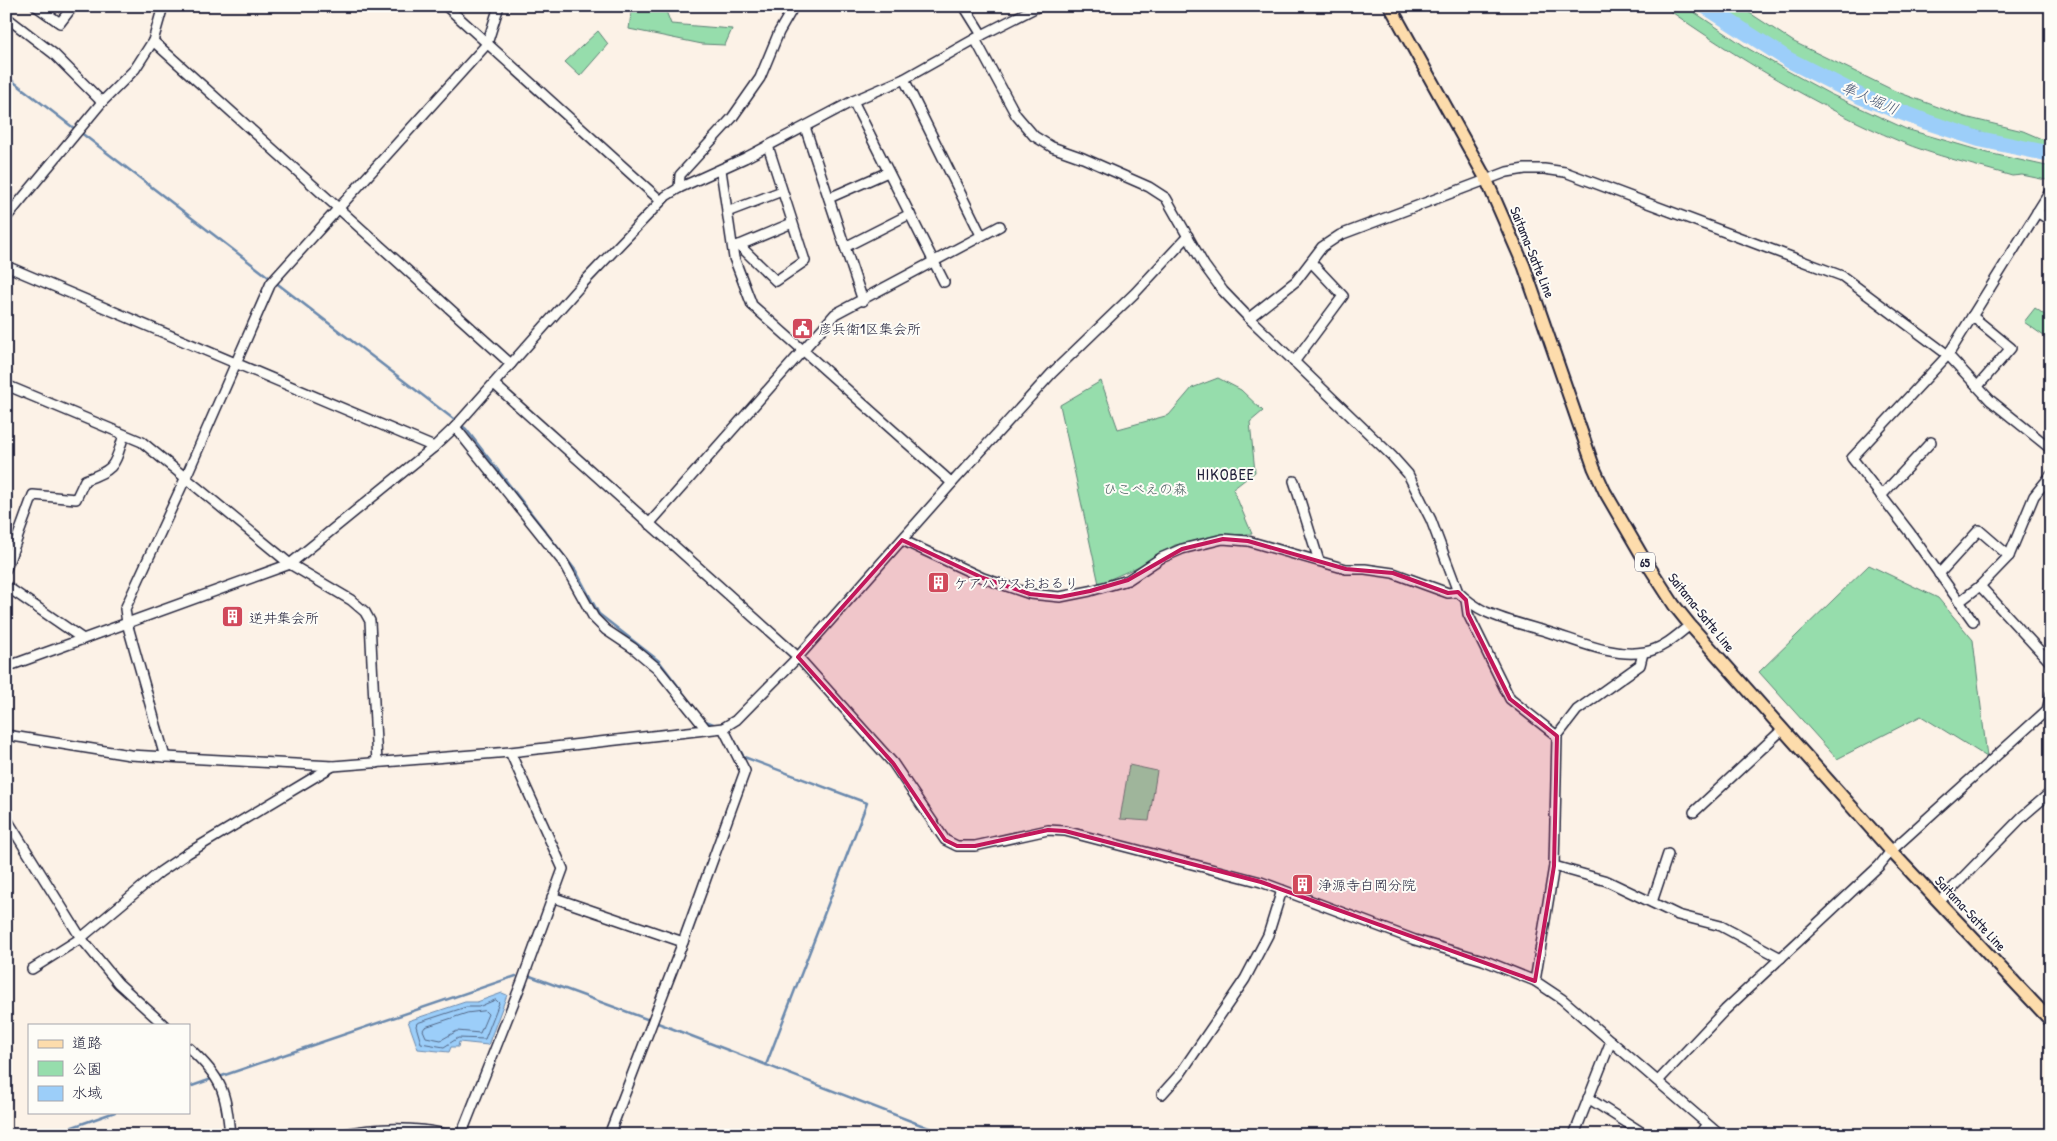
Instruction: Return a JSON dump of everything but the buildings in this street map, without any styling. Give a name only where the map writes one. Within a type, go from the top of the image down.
[{"type":"main road","name":"Saitama-Satte Line","points":[[1390,6],[1486,179],[1524,266],[1598,476],[1609,499],[1654,574],[1690,625],[1891,851],[2051,1021]]},
{"type":"street","points":[[36,6],[60,23],[73,6]]},
{"type":"street","points":[[6,218],[102,102],[135,69],[153,41],[163,6]]},
{"type":"street","points":[[446,6],[661,201]]},
{"type":"street","points":[[166,757],[127,623],[125,609],[185,479],[271,283],[487,44],[499,6]]},
{"type":"street","points":[[679,188],[680,175],[732,118],[760,78],[779,32],[794,6]]},
{"type":"street","points":[[964,6],[1016,115],[1034,136],[1052,147],[1083,158],[1149,187],[1166,198],[1204,265],[1223,291],[1248,318],[1392,456],[1408,474],[1431,520],[1458,592],[1466,600],[1485,612],[1504,619],[1616,652],[1643,653],[1663,646],[1690,625]]},
{"type":"street","points":[[6,667],[290,564],[434,447],[455,427],[582,284],[661,201],[679,188],[721,170],[853,101],[904,79],[978,37],[1039,6]]},
{"type":"street","points":[[6,18],[54,54],[102,102]]},
{"type":"street","points":[[153,41],[511,364]]},
{"type":"street","points":[[904,79],[982,235]]},
{"type":"street","points":[[853,101],[944,282]]},
{"type":"street","points":[[805,127],[863,301]]},
{"type":"street","points":[[736,246],[776,281],[805,261],[768,146]]},
{"type":"street","points":[[1248,318],[1296,281],[1322,247],[1340,235],[1486,179],[1525,169],[1544,168],[1565,172],[1804,260],[1842,276],[1948,355],[1990,400],[2051,449]]},
{"type":"street","points":[[721,170],[727,212],[736,246],[734,258],[752,305],[952,483]]},
{"type":"street","points":[[829,198],[888,172]]},
{"type":"street","points":[[1973,621],[1852,458],[1948,355],[2051,190]]},
{"type":"street","points":[[727,212],[782,191]]},
{"type":"street","points":[[2038,212],[2051,221]]},
{"type":"street","points":[[845,247],[910,214]]},
{"type":"street","points":[[736,246],[792,223]]},
{"type":"street","points":[[649,524],[836,314],[1000,226]]},
{"type":"street","points":[[6,735],[107,752],[333,766],[510,752],[723,728],[736,720],[798,657],[1052,373],[1135,293],[1188,236]]},
{"type":"street","points":[[1294,362],[1343,296],[1310,262]]},
{"type":"street","points":[[6,266],[434,447]]},
{"type":"street","points":[[1972,316],[2011,348],[1978,386]]},
{"type":"street","points":[[494,384],[798,657],[893,763],[945,840],[957,846],[975,846],[1048,830],[1066,831],[1261,882],[1415,940],[1483,960],[1535,981],[1562,999],[1720,1135]]},
{"type":"street","points":[[6,385],[142,442],[290,564],[351,600],[365,612],[370,621],[377,763]]},
{"type":"street","points":[[455,427],[563,562],[594,618],[606,630],[633,648],[657,668],[706,729]]},
{"type":"street","points":[[6,569],[33,496],[76,499],[85,480],[105,473],[111,468],[124,434]]},
{"type":"street","points":[[1881,496],[1931,442]]},
{"type":"street","points":[[1959,602],[1980,586],[2008,556],[2034,496],[2051,475]]},
{"type":"street","points":[[1294,481],[1319,561]]},
{"type":"street","points":[[1939,574],[1980,530],[2008,556]]},
{"type":"street","points":[[902,540],[983,578],[1030,594],[1060,597],[1128,580],[1161,558],[1182,549],[1223,539],[1248,541],[1346,569],[1366,569],[1393,573],[1448,593],[1458,592]]},
{"type":"street","points":[[6,586],[83,639]]},
{"type":"street","points":[[1980,586],[2044,654],[2051,664]]},
{"type":"street","points":[[1466,600],[1468,614],[1510,699],[1557,736]]},
{"type":"street","points":[[1535,981],[1554,866],[1557,736],[1577,710],[1640,665],[1643,653]]},
{"type":"street","points":[[1658,1081],[1726,1010],[1879,866],[1891,851],[2049,711],[2051,694]]},
{"type":"street","points":[[609,1135],[745,771],[723,728]]},
{"type":"street","points":[[1694,812],[1783,729]]},
{"type":"street","points":[[461,1135],[563,868],[510,752]]},
{"type":"street","points":[[32,969],[81,938],[174,862],[333,766]]},
{"type":"street","points":[[1940,901],[2022,816],[2051,792]]},
{"type":"street","points":[[6,818],[81,938],[118,983],[163,1024]]},
{"type":"street","points":[[1652,902],[1668,854]]},
{"type":"street","points":[[1554,866],[1607,881],[1678,915],[1721,926],[1781,958]]},
{"type":"street","points":[[1162,1094],[1180,1074],[1245,979],[1268,935],[1282,890]]},
{"type":"street","points":[[552,897],[682,942]]},
{"type":"street","points":[[1574,1135],[1611,1041]]},
{"type":"street","points":[[190,1049],[217,1077],[227,1100],[230,1135]]},
{"type":"street","points":[[1588,1098],[1646,1135]]},
{"type":"street","points":[[1699,1135],[1707,1124]]},
{"type":"street","points":[[339,1135],[383,1128],[414,1128],[450,1135]]},
{"type":"highlighted area","points":[[1223,539],[1248,541],[1346,569],[1393,573],[1448,593],[1458,592],[1466,600],[1468,614],[1510,699],[1557,736],[1554,866],[1535,981],[1261,882],[1065,831],[1048,830],[975,846],[957,846],[945,840],[893,763],[798,657],[902,540],[983,578],[1030,594],[1060,597],[1128,580],[1182,549]]},
{"type":"green space","points":[[632,6],[664,6],[671,24],[732,29],[725,45],[702,44],[629,29]]},
{"type":"green space","points":[[1663,6],[1685,6],[1749,49],[1784,69],[1830,94],[1906,129],[1988,153],[2051,167],[2051,181],[2022,175],[2012,176],[1941,156],[1899,141],[1807,97],[1719,44]]},
{"type":"green space","points":[[1719,6],[1739,6],[1794,42],[1895,91],[1965,117],[2023,131],[2051,143],[2051,148],[2003,138],[1952,123],[1882,98],[1814,66],[1781,47]]},
{"type":"green space","points":[[598,31],[608,44],[580,76],[565,62]]},
{"type":"green space","points":[[2035,308],[2051,319],[2051,341],[2024,322]]},
{"type":"green space","name":"ひこべえの森","points":[[1218,378],[1241,390],[1263,411],[1250,422],[1255,472],[1233,489],[1252,534],[1226,535],[1175,545],[1144,564],[1099,584],[1060,405],[1101,381],[1118,429],[1169,415],[1192,388]]},
{"type":"green space","points":[[1869,565],[1938,598],[1973,640],[1987,757],[1921,716],[1837,759],[1759,672]]},
{"type":"green space","points":[[1129,765],[1157,771],[1149,821],[1120,819]]},
{"type":"water","points":[[502,993],[507,995],[488,1045],[459,1042],[458,1047],[451,1047],[449,1052],[418,1049],[408,1021],[465,1002],[477,1002]]},
{"type":"waterway","name":"隼人堀川","points":[[1705,6],[1789,60],[1862,97],[1927,122],[1979,139],[2051,154]]},
{"type":"waterway","points":[[6,76],[75,129]]},
{"type":"waterway","points":[[80,132],[456,421]]},
{"type":"waterway","points":[[461,425],[576,571],[599,614],[659,661],[694,707]]},
{"type":"waterway","points":[[703,720],[716,725]]},
{"type":"waterway","points":[[731,734],[744,757],[867,803],[766,1065]]},
{"type":"waterway","points":[[222,1076],[516,976]]},
{"type":"waterway","points":[[530,976],[663,1025],[947,1135]]},
{"type":"waterway","points":[[190,1087],[209,1080]]},
{"type":"waterway","points":[[50,1135],[109,1114]]},
{"type":"place","name":"彦兵衛1区集会所","points":[[802,328]]},
{"type":"place","name":"ケアハウスおおるり","points":[[938,582]]},
{"type":"place","name":"逆井集会所","points":[[233,617]]},
{"type":"place","name":"浄源寺白岡分院","points":[[1302,884]]},
{"type":"district","name":"HIKOBEE","points":[[1226,474]]}]
